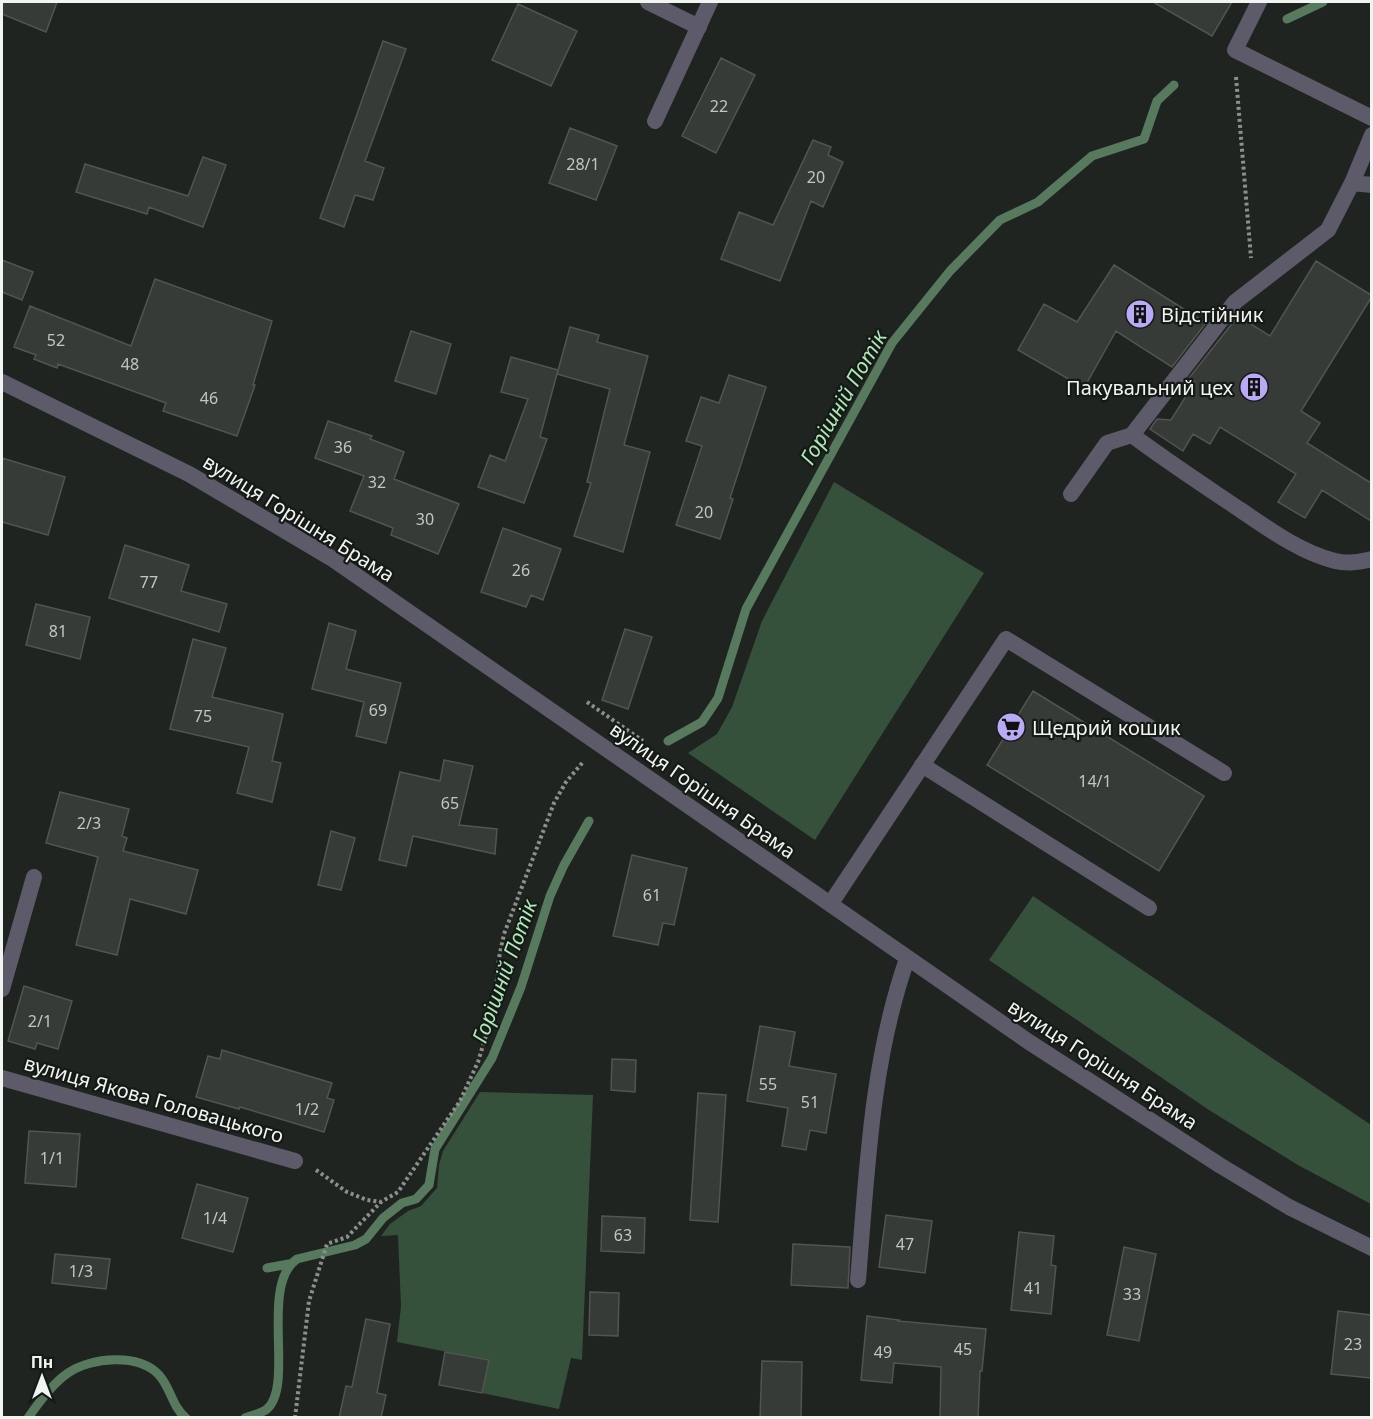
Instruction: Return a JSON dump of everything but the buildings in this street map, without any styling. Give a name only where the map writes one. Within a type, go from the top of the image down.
[{"type":"street","points":[[648,2],[699,27]]},
{"type":"street","points":[[655,121],[710,2]]},
{"type":"street","points":[[1259,2],[1235,50],[1371,118]]},
{"type":"street","points":[[1071,494],[1107,443],[1132,435],[1235,302],[1328,230],[1352,183],[1371,135]]},
{"type":"street","points":[[1352,183],[1371,185]]},
{"type":"street","name":"вулиця Горішня Брама","points":[[2,382],[189,474],[331,558],[1029,1042],[1221,1167],[1289,1207],[1371,1248]]},
{"type":"street","points":[[1132,435],[1266,527],[1311,553],[1336,561],[1357,563],[1371,559]]},
{"type":"street","points":[[831,903],[1006,639],[1224,773]]},
{"type":"street","points":[[922,765],[1149,908]]},
{"type":"street","points":[[2,989],[34,877]]},
{"type":"street","points":[[858,1280],[873,1103],[897,987],[907,959]]},
{"type":"street","name":"вулиця Якова Головацького","points":[[2,1078],[295,1161]]},
{"type":"path","points":[[1235,50],[1241,150],[1252,265],[1250,289]]},
{"type":"path","points":[[295,1418],[309,1301],[327,1244],[347,1237],[381,1202],[398,1192],[460,1101],[478,1062],[494,1009],[498,958],[504,934],[554,803],[566,782],[599,743]]},
{"type":"path","points":[[295,1161],[320,1172],[347,1192],[367,1200],[381,1202]]},
{"type":"green space","points":[[834,482],[984,573],[815,840],[688,753],[717,734],[732,707],[762,621]]},
{"type":"green space","points":[[1033,896],[1371,1125],[1371,1204],[1298,1165],[1209,1110],[989,960]]},
{"type":"green space","points":[[480,1092],[593,1095],[582,1360],[571,1358],[559,1409],[482,1393],[488,1360],[397,1342],[401,1306],[398,1235],[381,1236],[390,1224],[408,1211],[421,1206],[437,1188],[443,1151]]},
{"type":"waterway","name":"Горішній Потік","points":[[1287,19],[1323,2]]},
{"type":"waterway","name":"Горішній Потік","points":[[668,741],[702,722],[718,698],[746,609],[892,343],[950,271],[1000,220],[1038,202],[1092,156],[1144,139],[1157,101],[1174,85]]},
{"type":"waterway","name":"Горішній Потік","points":[[245,1418],[267,1409],[275,1397],[279,1358],[278,1312],[280,1290],[286,1272],[297,1259],[355,1245],[366,1239],[383,1218],[402,1203],[416,1199],[429,1185],[435,1149],[492,1058],[521,987],[550,896],[564,865],[589,821]]},
{"type":"waterway","points":[[267,1268],[289,1264]]},
{"type":"waterway","name":"Горішній Потік","points":[[28,1418],[62,1377],[89,1363],[115,1360],[140,1363],[159,1375],[181,1414],[186,1418]]},
{"type":"place","name":"Відстійник","points":[[1140,314]]},
{"type":"place","name":"Пакувальний цех","points":[[1254,387]]},
{"type":"place","name":"Щедрий кошик","points":[[1011,727]]}]
